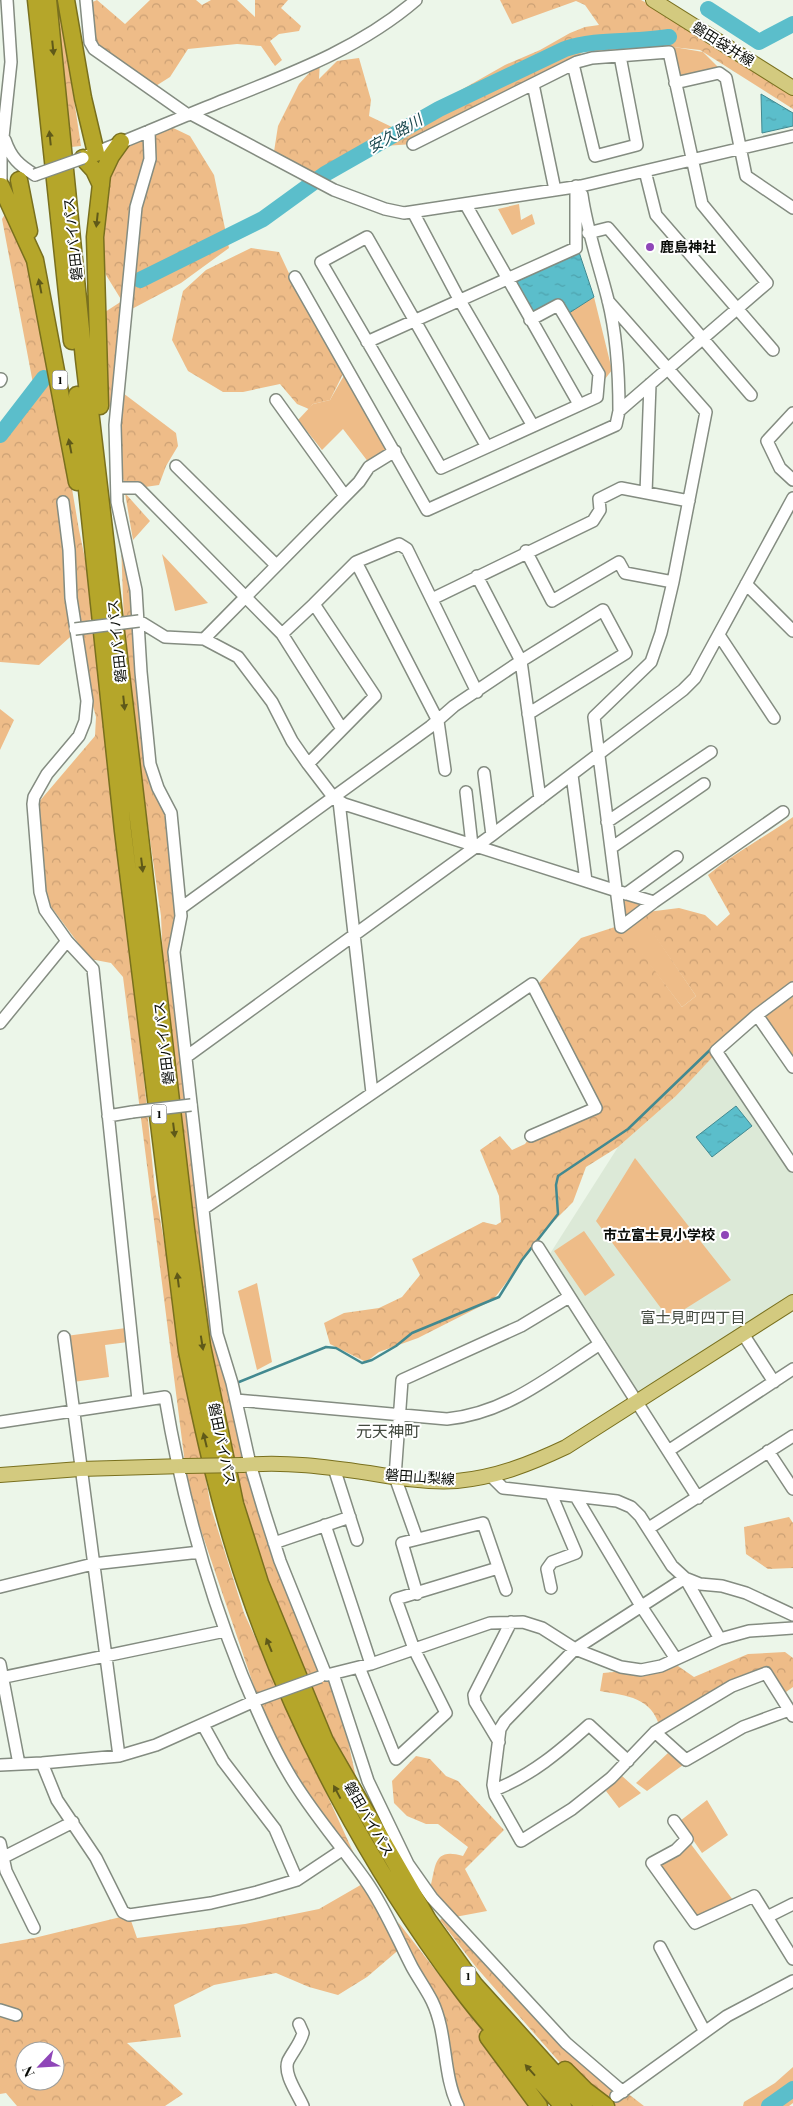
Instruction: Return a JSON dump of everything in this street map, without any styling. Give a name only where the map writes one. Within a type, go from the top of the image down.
[{"type":"highway","name":"磐田バイパス","points":[[36,0],[70,325],[79,361],[104,579],[123,831],[187,1351],[201,1424],[222,1506],[246,1585],[313,1746],[368,1832],[474,1984],[584,2106]]},
{"type":"highway","name":"磐田バイパス","points":[[48,0],[81,311],[79,361]]},
{"type":"highway","points":[[66,0],[83,98],[89,155],[101,185]]},
{"type":"highway","points":[[104,579],[95,237],[101,185],[110,156],[121,142]]},
{"type":"highway","points":[[19,180],[35,260]]},
{"type":"highway","name":"1","points":[[1,186],[35,260],[104,579]]},
{"type":"highway","name":"磐田バイパス","points":[[368,1832],[425,1938],[461,1990],[563,2106]]},
{"type":"highway","points":[[368,1832],[465,1958],[534,2037],[585,2090],[615,2098]]},
{"type":"highway","points":[[368,1832],[387,1895],[430,1958],[539,2106]]},
{"type":"main road","name":"磐田袋井線","points":[[653,0],[793,88]]},
{"type":"main road","name":"磐田山梨線","points":[[0,1475],[80,1469],[247,1465],[334,1468],[395,1477],[455,1481],[491,1476],[527,1466],[566,1447],[793,1302]]},
{"type":"street","points":[[7,0],[11,62],[1,186],[89,155],[327,58],[358,42],[394,19],[416,0]]},
{"type":"street","points":[[86,0],[90,42],[94,49],[190,114],[334,190],[385,210],[413,212],[578,186],[793,136]]},
{"type":"street","points":[[413,144],[573,64],[592,58],[668,52],[702,204],[767,284],[619,411]]},
{"type":"street","points":[[573,64],[595,156],[637,145],[620,56]]},
{"type":"street","points":[[675,83],[718,73],[726,78],[746,176],[749,181],[793,208]]},
{"type":"street","points":[[776,77],[793,78]]},
{"type":"street","points":[[533,84],[555,190]]},
{"type":"street","points":[[149,131],[150,159],[136,207],[115,425],[117,502],[136,590],[141,672],[150,764],[158,788],[171,813],[182,916],[174,952],[217,1334],[236,1400],[247,1465],[274,1543],[368,1781],[408,1864],[432,1898],[615,2098],[727,2016],[793,1981]]},
{"type":"street","points":[[4,135],[10,155],[20,165],[35,175]]},
{"type":"street","points":[[645,171],[656,216],[736,310],[773,350]]},
{"type":"street","points":[[295,277],[427,510],[616,425],[619,411],[619,364],[608,301],[588,233],[578,186]]},
{"type":"street","points":[[368,342],[459,299],[576,248],[578,186]]},
{"type":"street","points":[[466,205],[530,320],[580,404]]},
{"type":"street","points":[[413,212],[459,299],[533,426]]},
{"type":"street","points":[[588,233],[608,228],[751,395]]},
{"type":"street","points":[[487,447],[367,237],[321,262],[441,468],[597,397],[599,374],[558,305],[530,320]]},
{"type":"street","points":[[608,301],[706,412],[673,582],[661,633],[651,662],[594,717],[611,848],[621,892],[621,927],[783,812]]},
{"type":"street","points":[[646,493],[650,384]]},
{"type":"street","points":[[276,400],[345,496]]},
{"type":"street","points":[[793,413],[767,441],[780,468],[793,480]]},
{"type":"street","points":[[204,639],[359,482],[369,467],[395,452]]},
{"type":"street","points":[[176,466],[276,565]]},
{"type":"street","points":[[117,488],[138,488],[282,634],[342,729]]},
{"type":"street","points":[[432,599],[526,551],[593,521],[600,510],[599,499],[610,492],[621,488],[689,500]]},
{"type":"street","points":[[186,1057],[599,756],[695,678],[793,498]]},
{"type":"street","points":[[63,502],[75,629],[87,701],[85,721],[79,736],[47,774],[34,797],[40,892],[45,910],[67,941],[93,969],[138,1400]]},
{"type":"street","points":[[282,634],[356,562],[399,544],[407,548],[477,692]]},
{"type":"street","points":[[526,551],[552,601],[620,562],[625,573],[673,582]]},
{"type":"street","points":[[356,562],[438,721],[445,770]]},
{"type":"street","points":[[477,576],[521,661],[540,799]]},
{"type":"street","points":[[746,584],[793,631]]},
{"type":"street","points":[[308,764],[375,696],[314,604]]},
{"type":"street","points":[[180,908],[336,799],[438,721],[454,706],[521,661],[603,610],[626,654],[528,714]]},
{"type":"street","points":[[75,629],[139,621],[165,637],[204,639],[238,657],[272,702],[292,741],[336,799],[372,1093]]},
{"type":"street","points":[[718,635],[774,718]]},
{"type":"street","points":[[607,822],[711,752]]},
{"type":"street","points":[[484,773],[492,835]]},
{"type":"street","points":[[572,775],[586,881]]},
{"type":"street","points":[[611,848],[704,784]]},
{"type":"street","points":[[466,792],[474,846]]},
{"type":"street","points":[[336,799],[474,846],[654,902]]},
{"type":"street","points":[[621,892],[678,857]]},
{"type":"street","points":[[0,1023],[67,941]]},
{"type":"street","points":[[203,1209],[532,984],[596,1108],[531,1136]]},
{"type":"street","points":[[793,988],[757,1015],[716,1051],[793,1166]]},
{"type":"street","points":[[757,1015],[792,1066]]},
{"type":"street","points":[[108,1116],[191,1105]]},
{"type":"street","points":[[538,1247],[698,1498]]},
{"type":"street","points":[[417,1539],[395,1477],[402,1380],[521,1326],[569,1297]]},
{"type":"street","points":[[743,1334],[774,1382]]},
{"type":"street","points":[[64,1337],[72,1411],[119,1756]]},
{"type":"street","points":[[236,1400],[447,1419],[484,1413],[522,1395],[600,1344]]},
{"type":"street","points":[[668,1451],[793,1369]]},
{"type":"street","points":[[0,1422],[165,1397],[200,1552],[225,1631],[288,1774],[366,1881],[384,1910],[432,2000],[441,2022],[449,2074],[458,2106]]},
{"type":"street","points":[[649,1528],[793,1436]]},
{"type":"street","points":[[768,1451],[793,1490]]},
{"type":"street","points":[[334,1468],[358,1540]]},
{"type":"street","points":[[491,1476],[497,1485],[503,1488],[617,1501],[631,1507],[649,1528],[672,1566],[685,1578],[720,1639]]},
{"type":"street","points":[[551,1494],[576,1553],[552,1562],[547,1569],[551,1588]]},
{"type":"street","points":[[576,1496],[641,1606],[676,1660]]},
{"type":"street","points":[[274,1543],[350,1517]]},
{"type":"street","points":[[417,1594],[402,1543],[483,1523],[506,1590]]},
{"type":"street","points":[[325,1525],[371,1664]]},
{"type":"street","points":[[0,1587],[93,1564],[200,1552]]},
{"type":"street","points":[[359,1667],[396,1759],[446,1713],[414,1649],[396,1599],[498,1568]]},
{"type":"street","points":[[655,1732],[686,1760],[743,1727],[791,1713],[766,1673],[732,1686],[655,1732],[611,1778],[572,1809],[521,1841],[494,1790],[500,1729],[575,1649],[685,1578]]},
{"type":"street","points":[[0,1764],[42,1763],[119,1756],[156,1745],[256,1700],[326,1675],[371,1664],[490,1623],[523,1622],[542,1628],[575,1649],[621,1667],[641,1670],[661,1666],[720,1639],[749,1631],[793,1628],[789,1614],[746,1593],[722,1586],[700,1584],[685,1578]]},
{"type":"street","points":[[499,1742],[475,1702],[474,1695],[511,1622]]},
{"type":"street","points":[[2,1678],[225,1631]]},
{"type":"street","points":[[0,1664],[19,1764]]},
{"type":"street","points":[[203,1725],[223,1761],[275,1829],[297,1880]]},
{"type":"street","points":[[494,1790],[529,1773],[557,1754],[589,1725],[628,1761]]},
{"type":"street","points":[[42,1763],[58,1800],[96,1858],[123,1912],[129,1915],[211,1903],[297,1880],[342,1850]]},
{"type":"street","points":[[674,1821],[687,1839],[676,1850],[652,1862],[695,1924],[754,1896],[793,1959]]},
{"type":"street","points":[[4,1857],[73,1822]]},
{"type":"street","points":[[0,1843],[6,1871],[34,1928]]},
{"type":"street","points":[[767,1917],[793,1904]]},
{"type":"street","points":[[660,1947],[705,2032]]},
{"type":"street","points":[[0,2010],[16,2015]]},
{"type":"street","points":[[299,2024],[303,2033],[300,2043],[288,2062],[286,2070],[303,2106]]},
{"type":"shaded area","points":[[712,1056],[793,1166],[793,1302],[637,1402],[546,1260],[618,1147],[676,1096]]},
{"type":"green space","points":[[54,0],[59,0],[81,146],[71,147]]},
{"type":"green space","points":[[97,0],[125,24],[150,0],[196,0],[202,5],[211,0],[237,0],[255,17],[255,0],[288,0],[281,8],[301,26],[299,31],[279,34],[270,41],[282,60],[275,66],[261,46],[237,44],[188,49],[170,77],[151,89],[90,42],[86,5]]},
{"type":"green space","points":[[500,0],[641,0],[722,43],[793,88],[793,109],[700,50],[663,46],[583,52],[551,75],[413,144],[356,148],[349,161],[309,176],[273,158],[278,126],[299,84],[320,61],[319,79],[337,61],[359,58],[371,100],[369,116],[394,128],[505,65],[540,50],[570,33],[585,27],[599,25],[585,5],[576,1],[512,24]]},
{"type":"green space","points":[[674,47],[703,52],[721,70],[675,83]]},
{"type":"green space","points":[[165,124],[190,136],[214,175],[229,248],[181,283],[128,311],[119,390],[176,433],[178,446],[166,466],[159,485],[138,488],[124,482],[114,441],[108,398],[105,312],[122,301],[106,275],[96,226],[101,185],[121,142]]},
{"type":"green space","points":[[519,204],[521,220],[532,214],[535,224],[512,235],[498,209]]},
{"type":"green space","points":[[7,211],[22,230],[52,371],[79,530],[88,573],[100,611],[81,628],[99,626],[155,1190],[211,1508],[244,1613],[360,1867],[306,1800],[266,1722],[189,1495],[123,977],[111,963],[90,959],[46,900],[38,803],[95,736],[96,717],[83,669],[79,629],[39,665],[0,662],[0,436],[35,394],[2,219]]},
{"type":"green space","points":[[251,248],[279,252],[294,284],[345,370],[330,400],[313,404],[309,409],[297,404],[280,384],[243,392],[223,392],[188,371],[172,340],[183,291],[206,270]]},
{"type":"green space","points":[[594,297],[612,370],[605,379],[565,315]]},
{"type":"green space","points":[[346,372],[392,453],[369,463],[343,429],[322,450],[298,420],[313,404],[330,400]]},
{"type":"green space","points":[[125,493],[150,521],[133,540]]},
{"type":"green space","points":[[120,518],[140,632],[147,736],[172,826],[181,908],[171,937],[213,1299],[277,1552],[335,1680],[362,1806],[252,1558],[231,1487],[168,1077],[161,916],[142,784],[124,623]]},
{"type":"green space","points":[[162,554],[208,603],[175,611]]},
{"type":"green space","points":[[0,709],[14,720],[0,750]]},
{"type":"green space","points":[[793,817],[793,1014],[753,1014],[676,1096],[618,1147],[586,1167],[573,1202],[548,1227],[493,1300],[418,1338],[379,1352],[366,1362],[330,1344],[324,1323],[344,1313],[379,1308],[402,1297],[420,1275],[412,1259],[483,1222],[496,1225],[501,1222],[499,1196],[480,1150],[500,1136],[512,1150],[525,1144],[531,1136],[596,1108],[538,984],[581,938],[621,925],[682,1007],[696,996],[639,913],[679,908],[705,915],[717,926],[730,914],[708,875],[728,859]]},
{"type":"green space","points":[[617,891],[651,905],[640,913],[696,996],[682,1007],[621,927]]},
{"type":"green space","points":[[793,988],[793,1064],[757,1015]]},
{"type":"green space","points":[[635,1158],[731,1280],[669,1319],[596,1221]]},
{"type":"green space","points":[[584,1231],[615,1275],[585,1296],[554,1251]]},
{"type":"green space","points":[[257,1283],[272,1362],[257,1370],[238,1291]]},
{"type":"green space","points":[[126,1328],[128,1342],[105,1345],[109,1377],[73,1382],[66,1336]]},
{"type":"green space","points":[[789,1517],[793,1523],[793,1568],[768,1569],[746,1554],[744,1527]]},
{"type":"green space","points":[[785,1652],[793,1658],[793,1687],[786,1692],[765,1667],[660,1728],[651,1710],[645,1704],[629,1697],[600,1691],[603,1673],[678,1666],[694,1677],[748,1654]]},
{"type":"green space","points":[[668,1753],[683,1765],[647,1791],[636,1783]]},
{"type":"green space","points":[[416,1756],[430,1759],[446,1776],[458,1781],[504,1830],[465,1869],[487,1911],[455,1917],[430,1889],[435,1866],[441,1856],[453,1854],[463,1856],[468,1847],[438,1824],[426,1824],[407,1816],[394,1803],[392,1781]]},
{"type":"green space","points":[[622,1776],[641,1793],[619,1808],[606,1791]]},
{"type":"green space","points":[[707,1800],[728,1835],[702,1853],[680,1821]]},
{"type":"green space","points":[[687,1839],[736,1904],[695,1923],[652,1863]]},
{"type":"green space","points":[[371,1879],[402,1947],[367,1977],[338,1995],[309,1987],[276,1973],[214,1985],[174,2005],[181,2037],[127,2043],[183,2094],[165,2106],[17,2106],[6,2093],[0,2094],[0,1944],[34,1938],[129,1915],[137,1938],[245,1924],[319,1909]]},
{"type":"green space","points":[[446,1916],[601,2073],[644,2106],[598,2106],[476,1967],[440,1920]]},
{"type":"green space","points":[[398,1922],[497,2049],[533,2106],[459,2106],[447,2063]]},
{"type":"green space","points":[[793,2067],[793,2103],[789,2106],[743,2106],[744,2102],[775,2083]]},
{"type":"water","points":[[761,94],[793,113],[793,126],[762,133]]},
{"type":"water","points":[[579,252],[594,297],[566,315],[558,302],[535,313],[530,311],[516,282]]},
{"type":"water","points":[[736,1106],[752,1126],[712,1157],[696,1137]]},
{"type":"waterway","name":"安久路川","points":[[708,9],[759,42],[793,24]]},
{"type":"waterway","name":"安久路川","points":[[140,280],[263,219],[325,174],[439,109],[565,49],[590,43],[669,37]]},
{"type":"waterway","name":"安久路川","points":[[0,435],[44,378]]},
{"type":"waterway","points":[[239,1382],[326,1347],[336,1348],[362,1363],[372,1360],[396,1346],[412,1333],[499,1297],[522,1260],[558,1214],[556,1185],[558,1176],[628,1129],[712,1048]]},
{"type":"waterway","points":[[769,2106],[793,2089]]},
{"type":"place","name":"鹿島神社","points":[[650,247]]},
{"type":"place","name":"市立富士見小学校","points":[[725,1235]]},
{"type":"district","name":"富士見町四丁目","points":[[693,1318]]},
{"type":"district","name":"元天神町","points":[[388,1431]]}]
